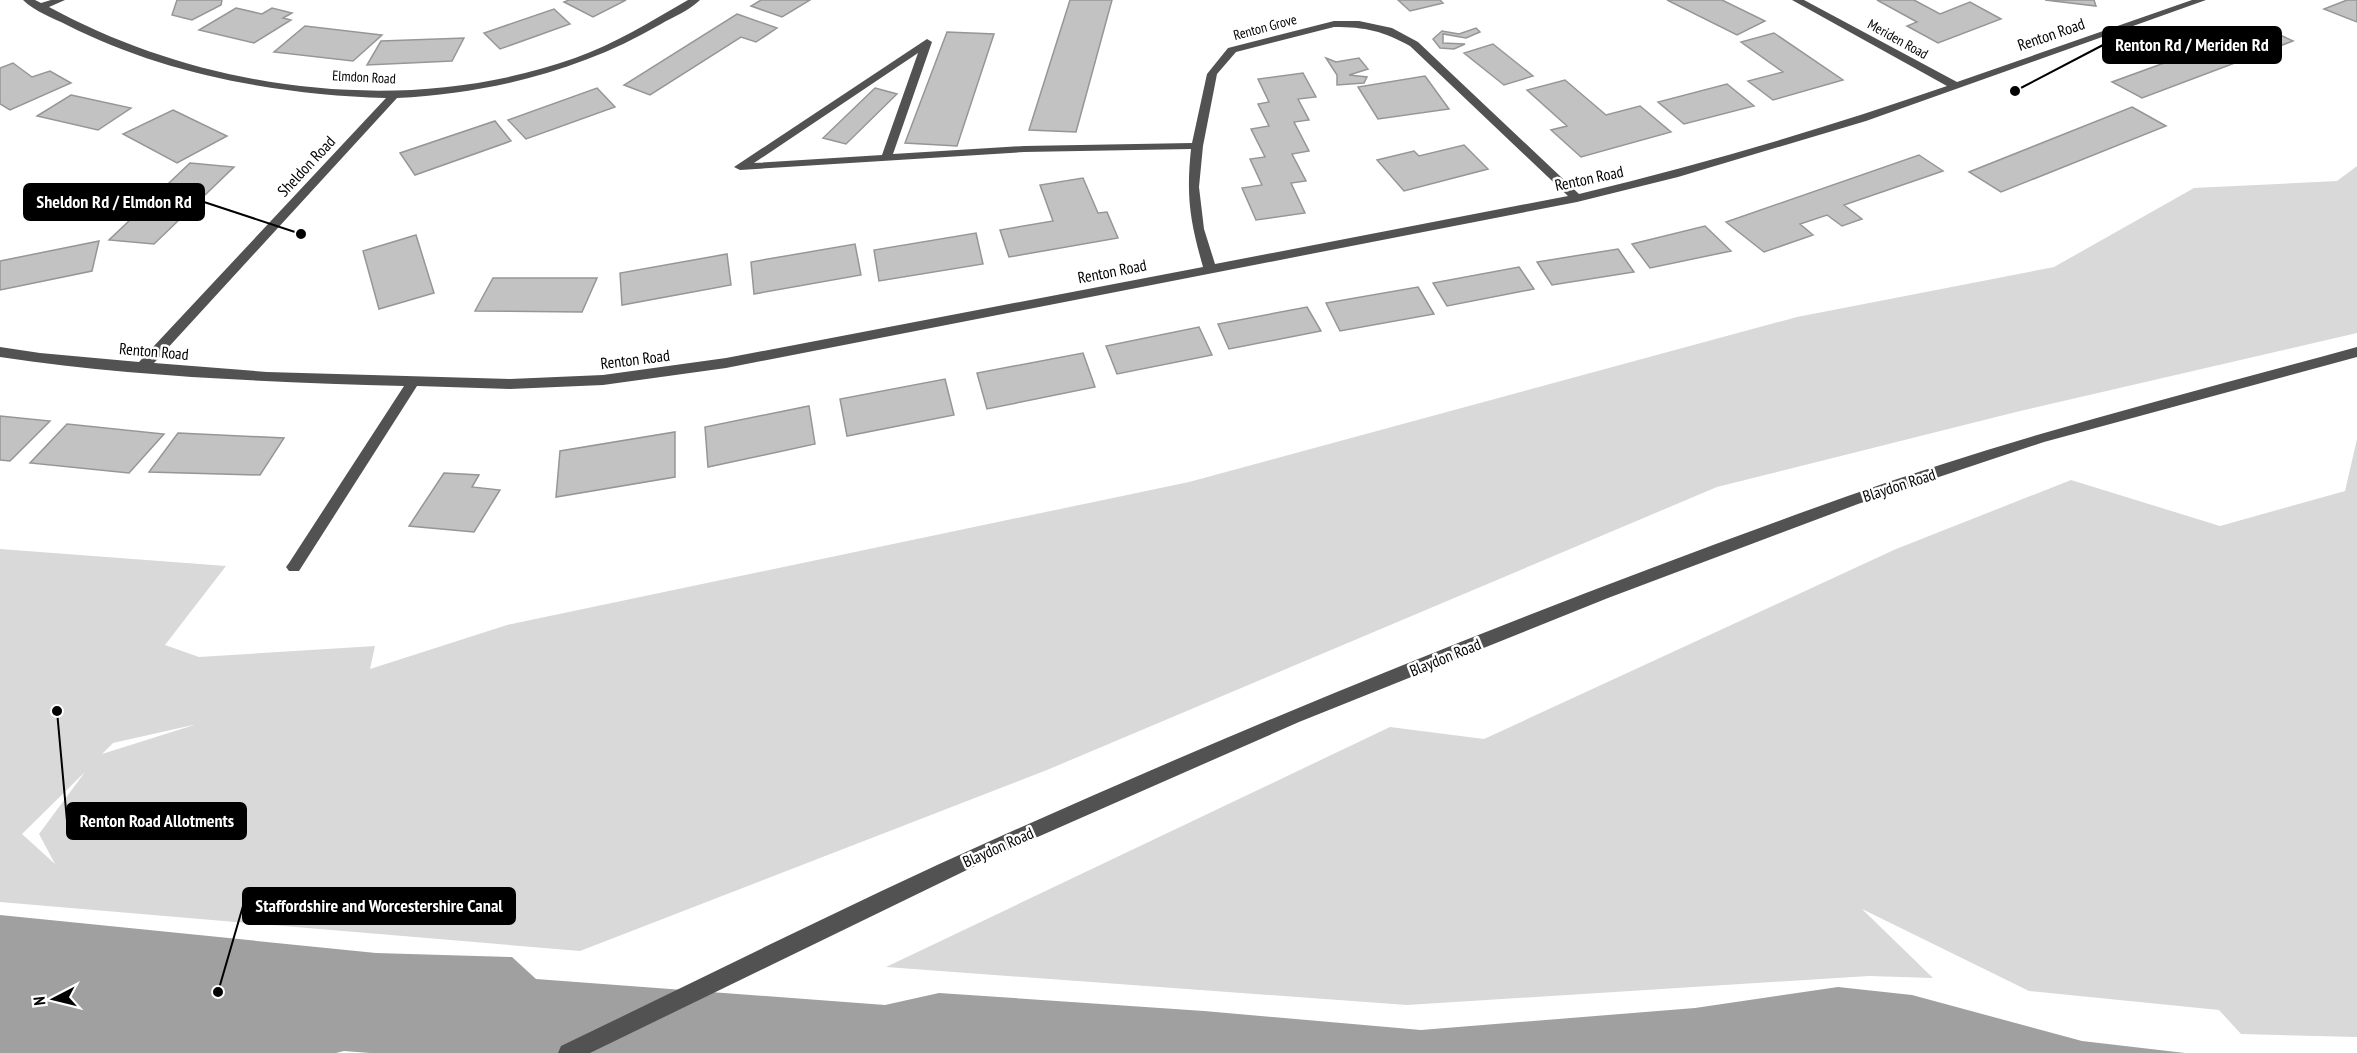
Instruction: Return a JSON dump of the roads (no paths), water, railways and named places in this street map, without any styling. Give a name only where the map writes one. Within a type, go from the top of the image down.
[{"type":"street","name":"Elmdon Road","points":[[28,0],[81,28],[133,50],[193,67],[288,86],[395,94],[429,93],[486,85],[537,74],[581,59],[642,31],[695,0]]},
{"type":"street","points":[[41,8],[60,0]]},
{"type":"street","name":"Meriden Road","points":[[1797,0],[1954,85]]},
{"type":"street","name":"Renton Road","points":[[0,352],[40,358],[267,377],[413,382],[510,384],[603,380],[677,370],[1577,198],[1674,175],[1862,119],[2201,0]]},
{"type":"street","name":"Renton Grove","points":[[1210,269],[1198,229],[1193,187],[1197,146],[1212,75],[1232,50],[1334,24],[1359,24],[1388,30],[1414,44],[1577,198]]},
{"type":"street","points":[[886,158],[927,42],[740,167],[762,166],[886,158],[1024,149],[1197,146]]},
{"type":"street","name":"Sheldon Road","points":[[143,366],[395,94]]},
{"type":"street","name":"Blaydon Road","points":[[568,1053],[958,864],[1293,717],[1602,594],[1854,500],[2041,438],[2357,352]]},
{"type":"street","points":[[294,567],[413,382]]},
{"type":"place","name":"Renton Rd / Meriden Rd","points":[[2015,91]]},
{"type":"place","name":"Sheldon Rd / Elmdon Rd","points":[[301,234]]},
{"type":"place","name":"Renton Road Allotments","points":[[57,711]]},
{"type":"place","name":"Staffordshire and Worcestershire Canal","points":[[218,992]]}]
